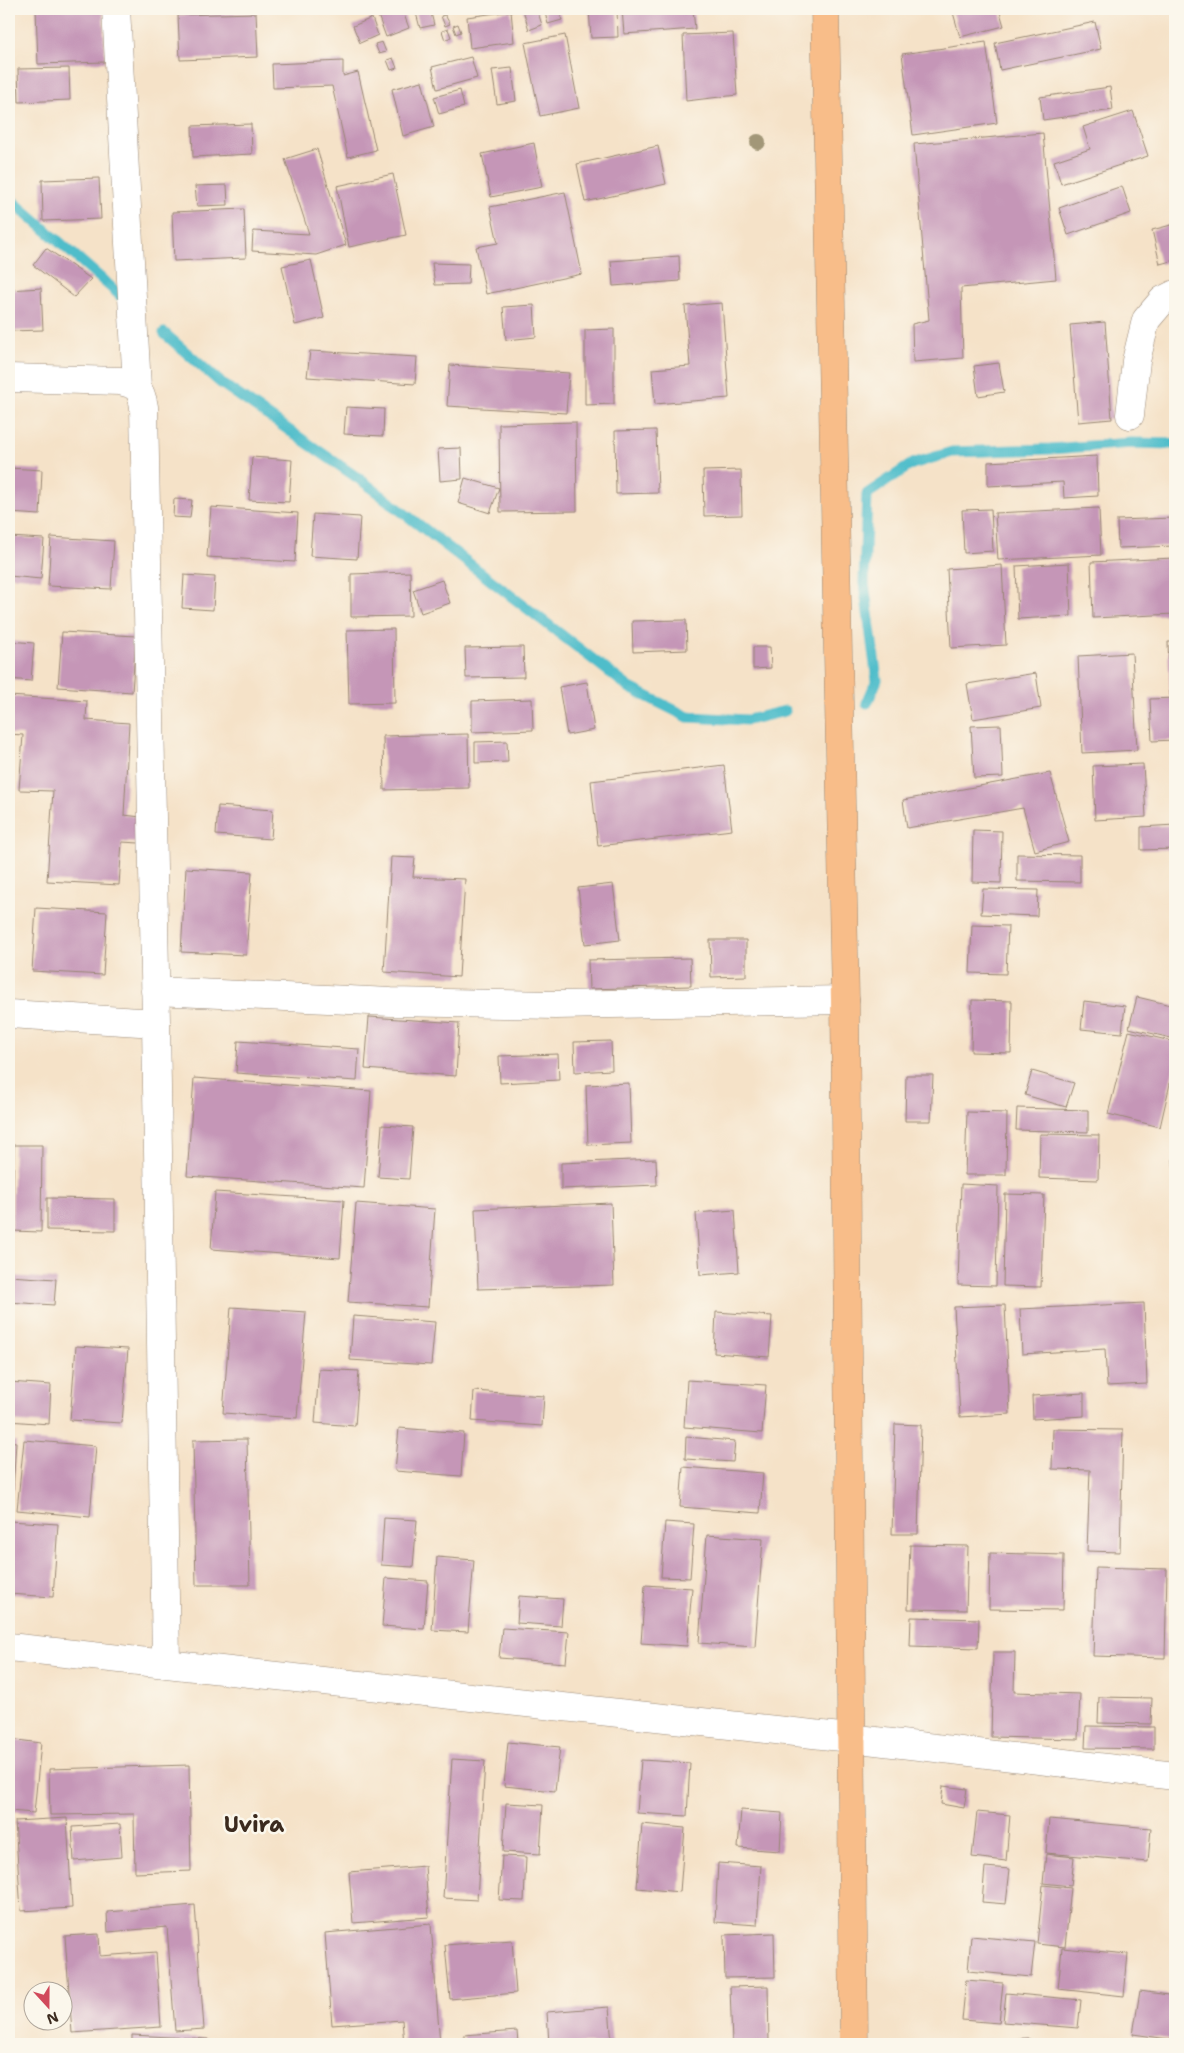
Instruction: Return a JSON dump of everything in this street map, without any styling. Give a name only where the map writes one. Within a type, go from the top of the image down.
[{"type":"highway","points":[[825,9],[845,1000],[854,2044]]},
{"type":"street","points":[[116,9],[137,387],[142,395],[144,407],[166,1662]]},
{"type":"street","points":[[1130,415],[1136,361],[1146,320],[1163,300],[1175,294]]},
{"type":"street","points":[[9,378],[120,381],[137,387]]},
{"type":"street","points":[[155,991],[391,1002],[546,1005],[845,1000]]},
{"type":"street","points":[[9,1014],[156,1023]]},
{"type":"street","points":[[9,1647],[166,1662],[1175,1776]]},
{"type":"building","points":[[36,9],[103,9],[105,62],[38,64]]},
{"type":"building","points":[[402,9],[409,28],[386,37],[376,10]]},
{"type":"building","points":[[415,9],[430,9],[434,25],[420,28]]},
{"type":"building","points":[[537,9],[542,25],[529,30],[523,10]]},
{"type":"building","points":[[544,9],[558,9],[562,20],[548,24]]},
{"type":"building","points":[[589,9],[617,9],[618,37],[591,38]]},
{"type":"building","points":[[622,9],[693,9],[695,29],[624,34]]},
{"type":"building","points":[[952,9],[999,9],[1004,26],[960,37]]},
{"type":"building","points":[[511,11],[514,42],[470,48],[467,17]]},
{"type":"building","points":[[256,13],[258,57],[180,60],[178,15]]},
{"type":"building","points":[[445,15],[450,24],[445,26],[441,16]]},
{"type":"building","points":[[372,18],[378,35],[360,43],[353,26]]},
{"type":"building","points":[[1095,22],[1101,49],[1000,70],[995,43]]},
{"type":"building","points":[[458,24],[461,32],[456,34],[453,26]]},
{"type":"building","points":[[448,29],[451,37],[445,40],[442,31]]},
{"type":"building","points":[[733,33],[737,95],[686,101],[683,35]]},
{"type":"building","points":[[565,35],[579,108],[540,116],[525,43]]},
{"type":"building","points":[[382,42],[386,52],[379,54],[375,44]]},
{"type":"building","points":[[986,42],[997,123],[913,135],[902,54]]},
{"type":"building","points":[[471,57],[477,78],[437,89],[432,67]]},
{"type":"building","points":[[393,58],[397,68],[391,70],[387,60]]},
{"type":"building","points":[[343,61],[343,76],[358,72],[376,150],[348,157],[332,86],[273,88],[272,64]]},
{"type":"building","points":[[69,68],[70,100],[19,102],[18,69]]},
{"type":"building","points":[[512,68],[516,101],[497,104],[492,70]]},
{"type":"building","points":[[422,81],[434,127],[403,136],[392,89]]},
{"type":"building","points":[[1110,87],[1113,110],[1043,120],[1040,97]]},
{"type":"building","points":[[460,90],[464,107],[439,114],[434,97]]},
{"type":"building","points":[[1133,111],[1148,156],[1061,184],[1054,161],[1090,149],[1083,127]]},
{"type":"building","points":[[251,124],[252,154],[193,157],[192,126]]},
{"type":"building","points":[[1043,133],[1056,279],[961,288],[963,358],[913,362],[912,324],[929,320],[914,144]]},
{"type":"building","points":[[534,143],[542,187],[491,197],[482,154]]},
{"type":"building","points":[[658,146],[666,184],[585,202],[577,164]]},
{"type":"building","points":[[317,149],[346,245],[316,255],[252,251],[253,231],[309,234],[285,159]]},
{"type":"building","points":[[393,174],[406,235],[349,247],[337,186]]},
{"type":"building","points":[[99,178],[101,219],[43,221],[42,180]]},
{"type":"building","points":[[227,185],[228,205],[197,206],[195,186]]},
{"type":"building","points":[[1122,186],[1131,213],[1068,235],[1059,208]]},
{"type":"building","points":[[565,192],[582,274],[486,294],[476,247],[498,243],[490,207]]},
{"type":"building","points":[[244,209],[246,258],[174,261],[172,212]]},
{"type":"building","points":[[1175,224],[1175,260],[1160,264],[1152,230]]},
{"type":"building","points":[[10,232],[12,285],[9,285]]},
{"type":"building","points":[[46,248],[91,279],[74,297],[33,265]]},
{"type":"building","points":[[679,256],[680,281],[613,286],[611,261]]},
{"type":"building","points":[[311,260],[324,318],[295,325],[282,266]]},
{"type":"building","points":[[432,263],[469,264],[468,284],[435,285]]},
{"type":"building","points":[[41,288],[43,330],[9,331],[9,290]]},
{"type":"building","points":[[722,303],[729,398],[655,404],[652,369],[690,366],[685,306]]},
{"type":"building","points":[[534,305],[536,337],[506,340],[503,307]]},
{"type":"building","points":[[1105,322],[1112,419],[1078,422],[1070,325]]},
{"type":"building","points":[[614,329],[614,404],[585,405],[585,330]]},
{"type":"building","points":[[310,351],[417,357],[415,384],[307,377]]},
{"type":"building","points":[[999,363],[1004,392],[978,396],[974,366]]},
{"type":"building","points":[[450,365],[569,373],[566,413],[447,406]]},
{"type":"building","points":[[346,407],[384,409],[383,436],[344,434]]},
{"type":"building","points":[[576,422],[577,511],[500,512],[499,424]]},
{"type":"building","points":[[656,430],[658,493],[616,494],[615,431]]},
{"type":"building","points":[[461,448],[462,479],[440,481],[438,449]]},
{"type":"building","points":[[1097,456],[1098,496],[1064,498],[1063,482],[988,486],[988,462]]},
{"type":"building","points":[[252,457],[292,460],[289,502],[249,500]]},
{"type":"building","points":[[9,468],[42,470],[40,515],[9,513]]},
{"type":"building","points":[[741,470],[742,515],[704,516],[703,471]]},
{"type":"building","points":[[465,478],[499,488],[490,513],[458,503]]},
{"type":"building","points":[[174,499],[192,500],[190,518],[173,517]]},
{"type":"building","points":[[211,507],[298,513],[295,562],[207,557]]},
{"type":"building","points":[[1099,508],[1101,555],[998,560],[995,513]]},
{"type":"building","points":[[991,509],[993,551],[964,553],[962,510]]},
{"type":"building","points":[[313,514],[360,517],[357,559],[310,556]]},
{"type":"building","points":[[1173,518],[1174,546],[1118,548],[1117,520]]},
{"type":"building","points":[[9,537],[44,539],[41,579],[9,576]]},
{"type":"building","points":[[51,537],[114,541],[111,589],[48,586]]},
{"type":"building","points":[[1174,558],[1175,614],[1093,618],[1091,562]]},
{"type":"building","points":[[1069,563],[1071,616],[1018,619],[1016,566]]},
{"type":"building","points":[[1002,565],[1006,645],[951,648],[947,569]]},
{"type":"building","points":[[410,572],[411,616],[351,617],[351,574]]},
{"type":"building","points":[[184,575],[215,577],[213,610],[182,608]]},
{"type":"building","points":[[442,580],[450,603],[421,613],[413,590]]},
{"type":"building","points":[[686,620],[687,650],[633,652],[632,621]]},
{"type":"building","points":[[394,629],[395,703],[349,704],[347,630]]},
{"type":"building","points":[[62,632],[136,636],[132,692],[58,687]]},
{"type":"building","points":[[9,641],[34,643],[31,681],[9,679]]},
{"type":"building","points":[[1168,642],[1175,642],[1175,696],[1170,696]]},
{"type":"building","points":[[523,647],[524,677],[466,678],[465,648]]},
{"type":"building","points":[[753,647],[770,647],[771,668],[753,669]]},
{"type":"building","points":[[1132,653],[1137,750],[1082,753],[1078,656]]},
{"type":"building","points":[[1036,673],[1041,708],[973,719],[967,684]]},
{"type":"building","points":[[587,682],[594,730],[567,735],[559,687]]},
{"type":"building","points":[[9,696],[87,701],[86,720],[129,723],[124,815],[141,817],[139,843],[122,842],[119,885],[47,881],[53,791],[19,790],[23,735],[9,734]]},
{"type":"building","points":[[1175,698],[1175,740],[1152,741],[1150,699]]},
{"type":"building","points":[[532,699],[533,730],[472,732],[472,701]]},
{"type":"building","points":[[1001,725],[1003,777],[974,778],[971,726]]},
{"type":"building","points":[[468,734],[469,788],[384,790],[383,736]]},
{"type":"building","points":[[507,741],[508,762],[475,763],[475,742]]},
{"type":"building","points":[[1143,764],[1146,817],[1095,820],[1093,766]]},
{"type":"building","points":[[724,765],[732,830],[598,846],[591,781]]},
{"type":"building","points":[[1050,773],[1069,842],[1035,851],[1023,808],[907,828],[903,800]]},
{"type":"building","points":[[218,806],[273,810],[271,839],[216,835]]},
{"type":"building","points":[[1175,825],[1175,849],[1141,850],[1141,827]]},
{"type":"building","points":[[973,830],[1002,831],[1001,883],[972,882]]},
{"type":"building","points":[[1017,854],[1080,855],[1080,882],[1017,881]]},
{"type":"building","points":[[391,857],[415,858],[413,877],[465,879],[459,977],[384,972]]},
{"type":"building","points":[[186,868],[252,872],[246,955],[181,952]]},
{"type":"building","points":[[613,884],[620,940],[585,944],[578,888]]},
{"type":"building","points":[[983,889],[1038,890],[1037,916],[981,914]]},
{"type":"building","points":[[36,908],[107,912],[103,975],[32,971]]},
{"type":"building","points":[[972,925],[1008,926],[1006,974],[970,973]]},
{"type":"building","points":[[710,940],[746,940],[746,976],[711,977]]},
{"type":"building","points":[[690,958],[691,986],[589,989],[588,960]]},
{"type":"building","points":[[1137,997],[1175,1006],[1175,1039],[1129,1028]]},
{"type":"building","points":[[972,1000],[1012,1001],[1011,1053],[971,1052]]},
{"type":"building","points":[[1084,1001],[1125,1006],[1122,1033],[1081,1029]]},
{"type":"building","points":[[369,1017],[459,1023],[456,1076],[365,1069]]},
{"type":"building","points":[[1129,1031],[1175,1042],[1175,1062],[1160,1127],[1108,1114]]},
{"type":"building","points":[[238,1041],[359,1049],[357,1081],[236,1073]]},
{"type":"building","points":[[611,1041],[612,1070],[575,1072],[574,1042]]},
{"type":"building","points":[[558,1054],[559,1080],[500,1083],[499,1056]]},
{"type":"building","points":[[1032,1071],[1074,1083],[1066,1107],[1025,1095]]},
{"type":"building","points":[[906,1075],[933,1075],[931,1121],[905,1121]]},
{"type":"building","points":[[194,1078],[371,1091],[364,1188],[187,1176]]},
{"type":"building","points":[[629,1083],[631,1143],[588,1145],[586,1085]]},
{"type":"building","points":[[1017,1108],[1088,1110],[1088,1132],[1016,1130]]},
{"type":"building","points":[[967,1112],[1007,1113],[1006,1175],[965,1175]]},
{"type":"building","points":[[382,1125],[413,1127],[409,1179],[378,1177]]},
{"type":"building","points":[[1040,1134],[1099,1135],[1098,1180],[1039,1178]]},
{"type":"building","points":[[14,1145],[42,1145],[41,1232],[12,1231]]},
{"type":"building","points":[[656,1159],[657,1185],[561,1189],[561,1163]]},
{"type":"building","points":[[1173,1159],[1175,1159],[1175,1180],[1174,1180]]},
{"type":"building","points":[[961,1184],[998,1186],[996,1286],[958,1285]]},
{"type":"building","points":[[215,1192],[344,1200],[340,1258],[211,1249]]},
{"type":"building","points":[[1005,1194],[1044,1195],[1041,1287],[1003,1286]]},
{"type":"building","points":[[47,1198],[115,1199],[115,1231],[47,1230]]},
{"type":"building","points":[[356,1203],[435,1209],[428,1307],[348,1302]]},
{"type":"building","points":[[611,1203],[614,1285],[478,1289],[475,1209]]},
{"type":"building","points":[[735,1210],[739,1272],[700,1275],[696,1213]]},
{"type":"building","points":[[9,1276],[56,1279],[54,1305],[9,1302]]},
{"type":"building","points":[[1144,1303],[1147,1384],[1107,1386],[1105,1349],[1022,1354],[1020,1309]]},
{"type":"building","points":[[1005,1305],[1010,1414],[960,1417],[954,1307]]},
{"type":"building","points":[[231,1307],[306,1312],[297,1418],[223,1413]]},
{"type":"building","points":[[716,1312],[772,1316],[769,1357],[714,1353]]},
{"type":"building","points":[[353,1316],[435,1322],[431,1365],[350,1360]]},
{"type":"building","points":[[76,1346],[128,1349],[122,1423],[70,1420]]},
{"type":"building","points":[[319,1369],[359,1371],[355,1426],[315,1423]]},
{"type":"building","points":[[687,1380],[766,1385],[762,1433],[684,1427]]},
{"type":"building","points":[[9,1382],[51,1385],[49,1424],[9,1421]]},
{"type":"building","points":[[474,1391],[544,1396],[542,1426],[472,1421]]},
{"type":"building","points":[[1084,1393],[1084,1416],[1033,1419],[1032,1396]]},
{"type":"building","points":[[895,1424],[921,1425],[918,1534],[892,1534]]},
{"type":"building","points":[[399,1428],[464,1433],[461,1476],[395,1471]]},
{"type":"building","points":[[1053,1429],[1123,1430],[1120,1552],[1087,1551],[1090,1470],[1052,1469]]},
{"type":"building","points":[[686,1437],[735,1441],[733,1462],[685,1459]]},
{"type":"building","points":[[247,1439],[250,1585],[196,1585],[193,1440]]},
{"type":"building","points":[[24,1440],[96,1446],[90,1517],[17,1510]]},
{"type":"building","points":[[9,1441],[16,1442],[13,1491],[9,1491]]},
{"type":"building","points":[[683,1467],[763,1473],[760,1513],[680,1507]]},
{"type":"building","points":[[384,1518],[417,1520],[413,1567],[381,1565]]},
{"type":"building","points":[[9,1521],[58,1524],[53,1597],[9,1594]]},
{"type":"building","points":[[665,1522],[694,1524],[690,1578],[661,1577]]},
{"type":"building","points":[[707,1535],[763,1539],[755,1647],[699,1643]]},
{"type":"building","points":[[910,1545],[968,1546],[966,1610],[908,1609]]},
{"type":"building","points":[[990,1553],[1064,1555],[1063,1610],[989,1609]]},
{"type":"building","points":[[437,1557],[474,1560],[468,1632],[432,1630]]},
{"type":"building","points":[[1096,1567],[1167,1569],[1165,1658],[1093,1656]]},
{"type":"building","points":[[386,1578],[428,1581],[424,1629],[382,1626]]},
{"type":"building","points":[[645,1585],[692,1588],[687,1646],[641,1643]]},
{"type":"building","points":[[519,1596],[563,1599],[561,1626],[517,1623]]},
{"type":"building","points":[[911,1617],[979,1619],[978,1648],[910,1646]]},
{"type":"building","points":[[502,1628],[569,1632],[566,1663],[499,1658]]},
{"type":"building","points":[[993,1652],[1015,1652],[1014,1692],[1080,1694],[1078,1739],[991,1737]]},
{"type":"building","points":[[1099,1697],[1152,1698],[1151,1724],[1098,1723]]},
{"type":"building","points":[[1086,1726],[1154,1727],[1154,1749],[1085,1748]]},
{"type":"building","points":[[9,1739],[41,1743],[34,1813],[9,1811]]},
{"type":"building","points":[[508,1742],[560,1747],[555,1791],[504,1786]]},
{"type":"building","points":[[452,1759],[485,1761],[477,1900],[443,1898]]},
{"type":"building","points":[[641,1760],[690,1763],[687,1816],[637,1813]]},
{"type":"building","points":[[189,1765],[191,1871],[135,1873],[134,1814],[50,1815],[49,1769]]},
{"type":"building","points":[[943,1786],[967,1789],[964,1808],[941,1804]]},
{"type":"building","points":[[506,1803],[543,1805],[540,1854],[503,1852]]},
{"type":"building","points":[[741,1810],[782,1813],[780,1851],[738,1848]]},
{"type":"building","points":[[977,1812],[1010,1815],[1006,1861],[972,1857]]},
{"type":"building","points":[[67,1818],[72,1908],[21,1911],[15,1821]]},
{"type":"building","points":[[1049,1819],[1151,1828],[1148,1862],[1046,1853]]},
{"type":"building","points":[[120,1824],[122,1857],[74,1861],[72,1827]]},
{"type":"building","points":[[642,1824],[685,1828],[680,1892],[637,1888]]},
{"type":"building","points":[[1046,1854],[1074,1857],[1071,1886],[1043,1883]]},
{"type":"building","points":[[502,1856],[526,1857],[524,1901],[499,1900]]},
{"type":"building","points":[[718,1863],[761,1866],[757,1925],[715,1922]]},
{"type":"building","points":[[425,1866],[429,1917],[353,1923],[349,1872]]},
{"type":"building","points":[[985,1867],[1010,1869],[1006,1904],[982,1902]]},
{"type":"building","points":[[1043,1885],[1071,1888],[1065,1947],[1037,1944]]},
{"type":"building","points":[[195,1905],[204,2029],[175,2031],[167,1927],[108,1932],[107,1912]]},
{"type":"building","points":[[431,1924],[440,2044],[404,2044],[402,2020],[332,2025],[325,1933]]},
{"type":"building","points":[[774,1933],[775,1977],[725,1978],[724,1935]]},
{"type":"building","points":[[99,1934],[100,1956],[156,1952],[161,2027],[72,2033],[72,1980],[68,1980],[65,1936]]},
{"type":"building","points":[[971,1936],[1035,1942],[1031,1977],[968,1971]]},
{"type":"building","points":[[512,1940],[516,1993],[450,1999],[445,1945]]},
{"type":"building","points":[[1062,1948],[1128,1954],[1124,1996],[1058,1989]]},
{"type":"building","points":[[966,1980],[1003,1983],[999,2023],[962,2020]]},
{"type":"building","points":[[768,1986],[769,2044],[732,2044],[730,1987]]},
{"type":"building","points":[[1140,1991],[1175,1996],[1175,2040],[1133,2034]]},
{"type":"building","points":[[1006,1993],[1081,2000],[1078,2028],[1003,2022]]},
{"type":"building","points":[[609,2007],[612,2044],[549,2044],[547,2012]]},
{"type":"building","points":[[517,2031],[518,2044],[464,2044],[464,2035]]},
{"type":"building","points":[[132,2035],[208,2039],[208,2044],[132,2044]]},
{"type":"building","points":[[1029,2038],[1030,2044],[951,2044],[951,2041]]},
{"type":"building","points":[[1113,2041],[1113,2044],[1066,2044],[1066,2043]]},
{"type":"waterway","points":[[9,198],[121,296]]},
{"type":"waterway","points":[[164,333],[221,383],[365,483],[630,688],[688,717],[748,720],[785,711]]},
{"type":"waterway","points":[[867,703],[877,680],[864,583],[867,494],[912,464],[952,452],[1050,449],[1132,443],[1175,444]]},
{"type":"district","name":"Uvira","points":[[254,1824]]}]
